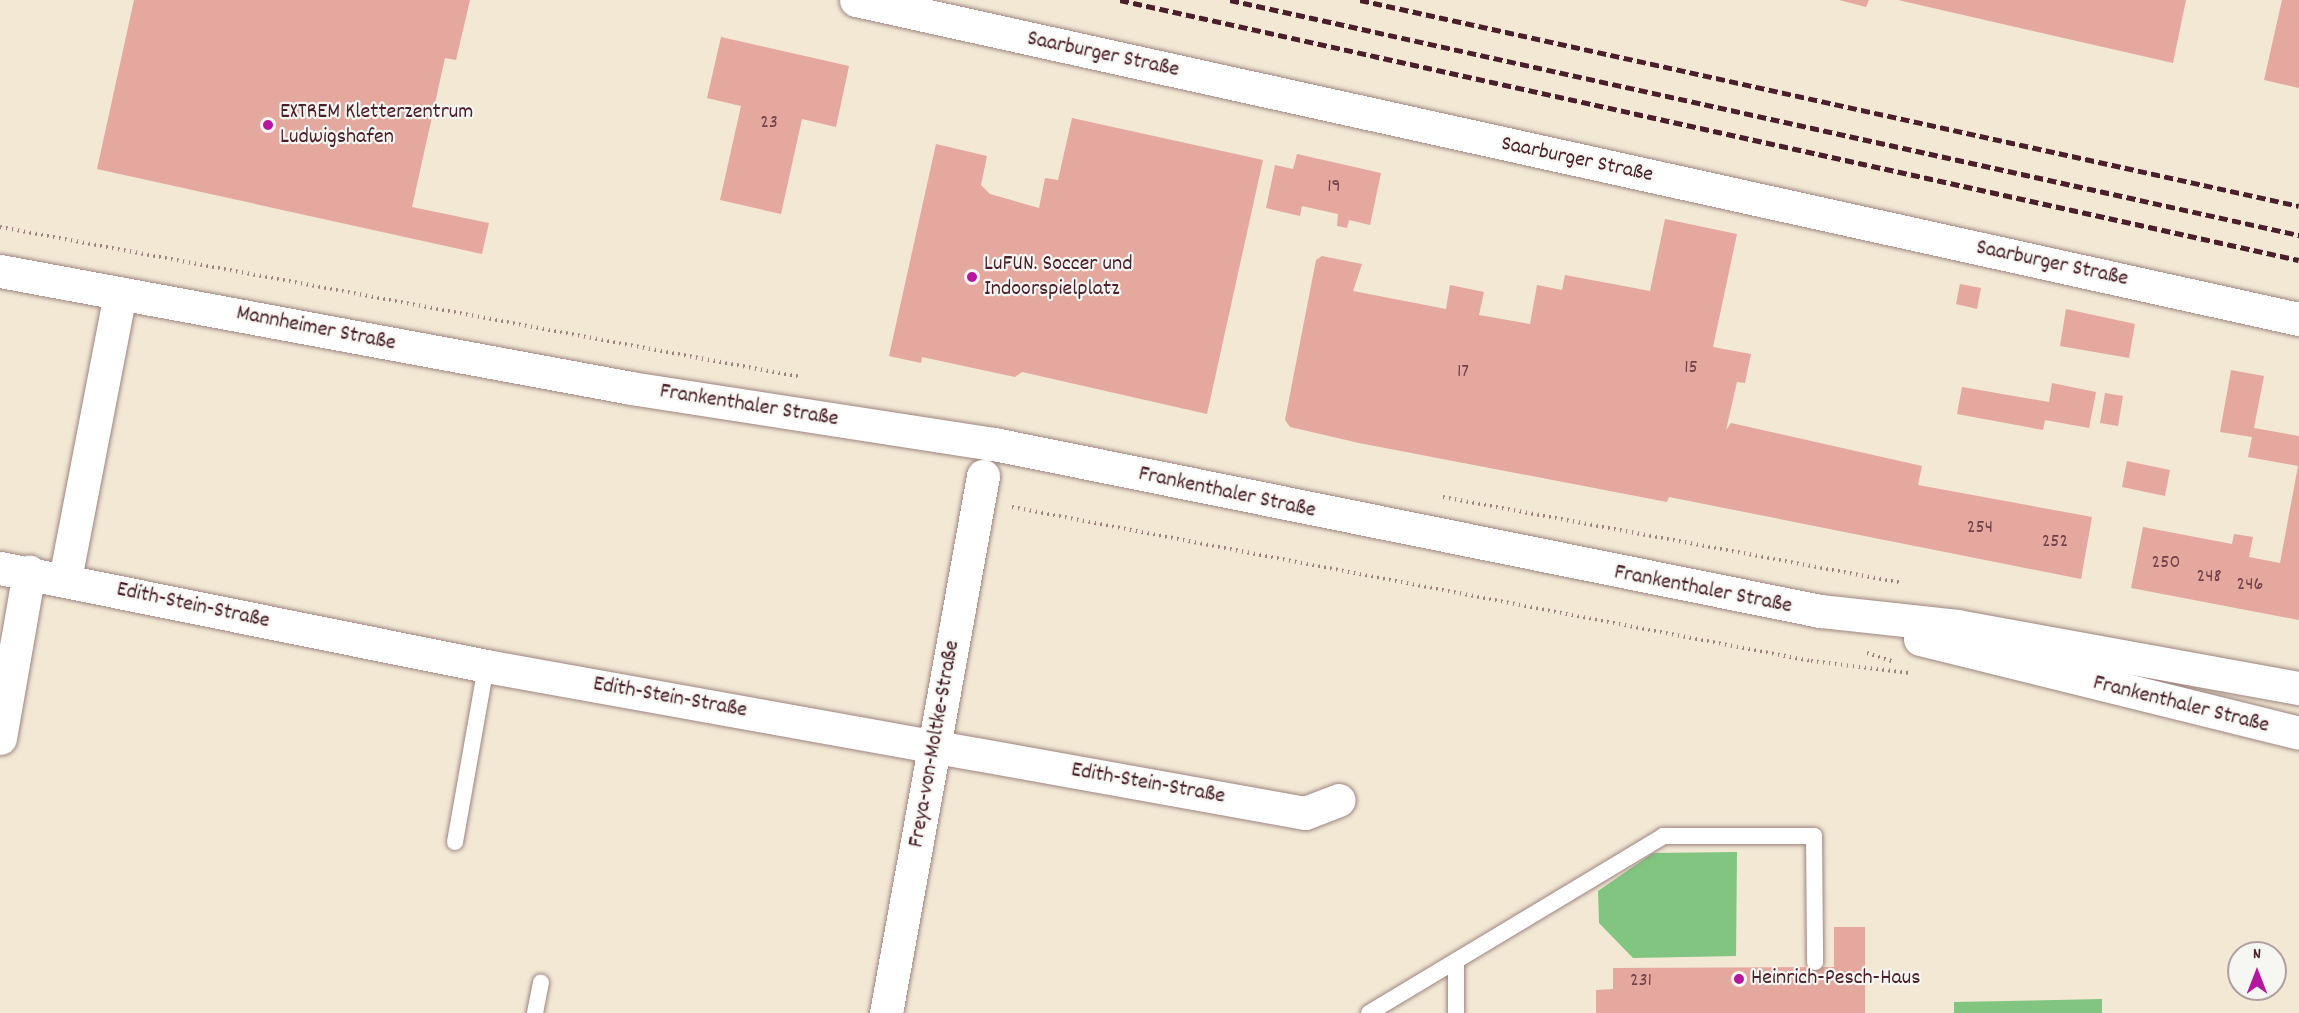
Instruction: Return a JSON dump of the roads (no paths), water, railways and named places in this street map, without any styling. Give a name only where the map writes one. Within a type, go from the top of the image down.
[{"type":"street","name":"Saarburger Straße","points":[[856,0],[2299,319]]},
{"type":"street","name":"Mannheimer Straße","points":[[0,271],[631,388]]},
{"type":"street","points":[[65,579],[120,293]]},
{"type":"street","name":"Frankenthaler Straße","points":[[631,388],[994,444],[1820,611],[2299,733]]},
{"type":"street","name":"Freya-von-Moltke-Straße","points":[[886,1013],[983,476]]},
{"type":"street","points":[[0,738],[15,570]]},
{"type":"street","name":"Edith-Stein-Straße","points":[[15,570],[486,666],[1305,813],[1340,800]]},
{"type":"street","name":"Frankenthaler Straße","points":[[1820,611],[1957,626],[2299,688]]},
{"type":"lane","points":[[455,842],[486,666]]},
{"type":"lane","points":[[1369,1013],[1663,836],[1814,836],[1815,962]]},
{"type":"lane","points":[[1456,961],[1456,1013]]},
{"type":"lane","points":[[535,1013],[541,983]]},
{"type":"railway","points":[[1120,0],[2299,260]]},
{"type":"railway","points":[[1230,0],[2299,235]]},
{"type":"railway","points":[[1360,0],[2299,206]]},
{"type":"place","name":"EXTREM Kletterzentrum Ludwigshafen","points":[[268,125]]},
{"type":"place","name":"LuFUN. Soccer und Indoorspielplatz","points":[[972,277]]},
{"type":"place","name":"Heinrich-Pesch-Haus","points":[[1739,979]]}]
